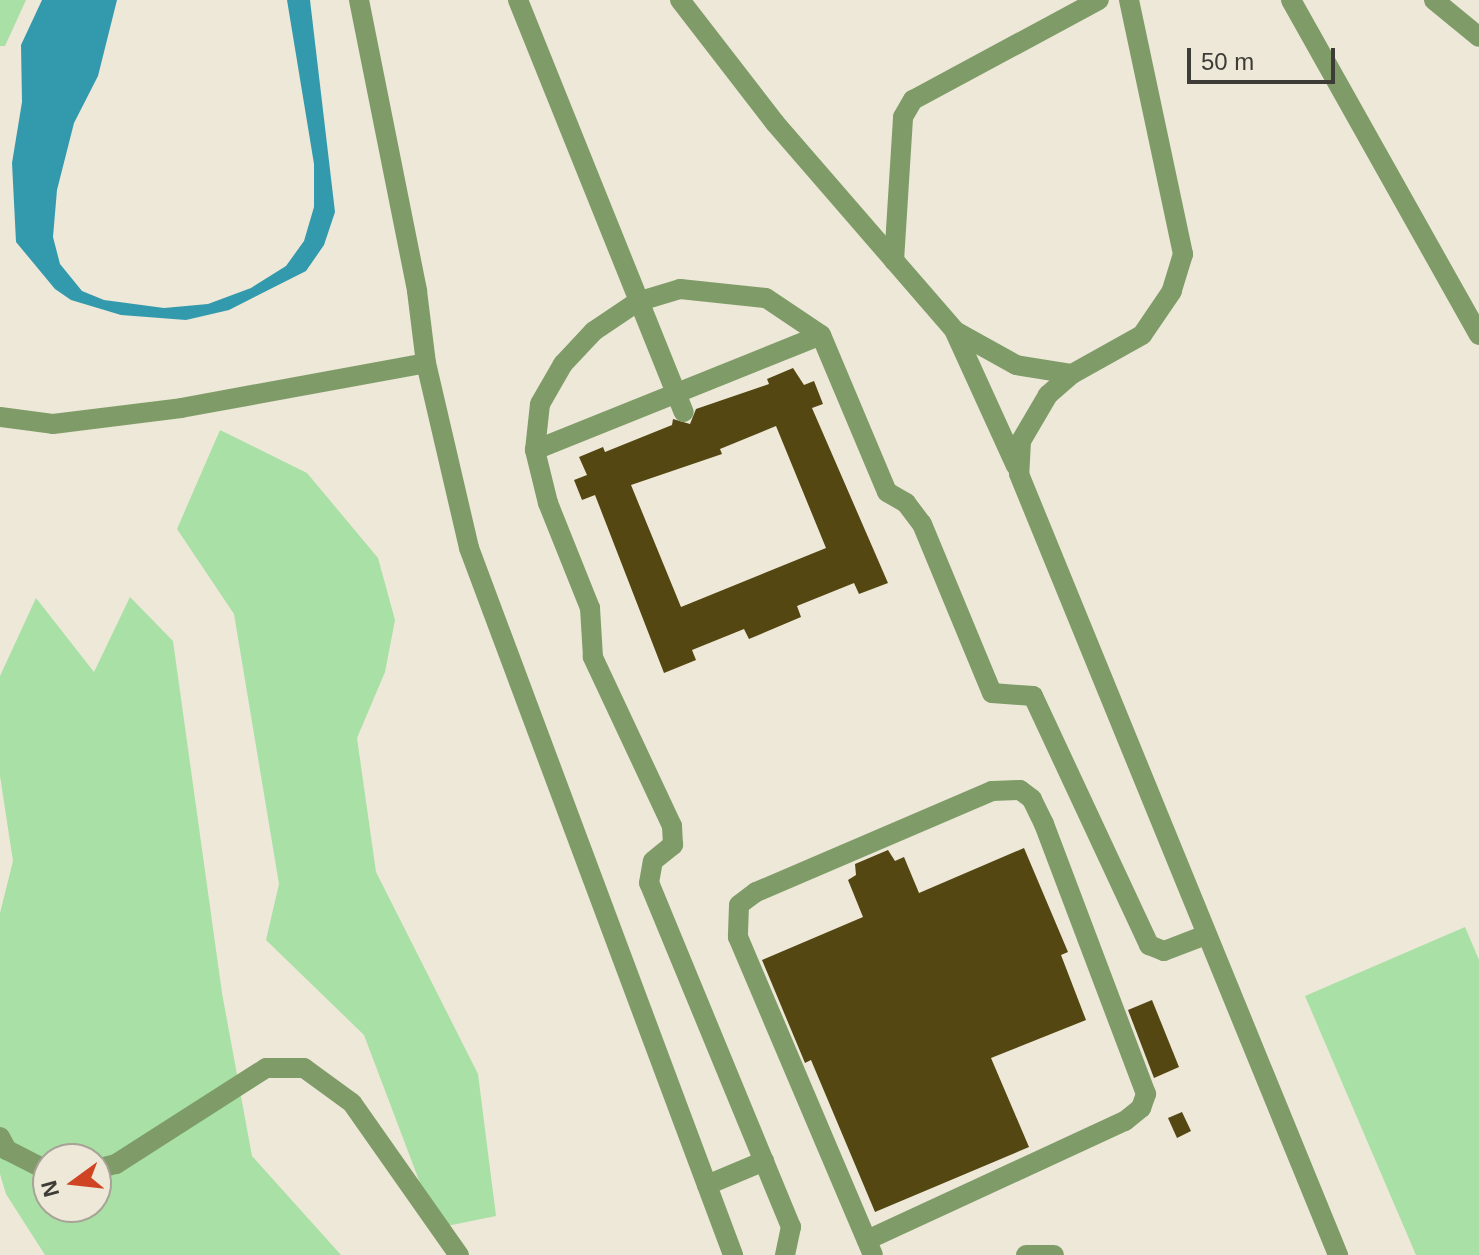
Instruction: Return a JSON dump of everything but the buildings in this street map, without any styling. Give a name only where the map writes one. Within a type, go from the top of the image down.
[{"type":"lane","points":[[359,0],[417,291],[426,363],[469,548],[733,1255]]},
{"type":"lane","points":[[518,0],[680,403]]},
{"type":"lane","points":[[680,0],[775,123],[955,331],[1019,474],[1338,1255]]},
{"type":"lane","points":[[894,261],[903,117],[913,100],[1099,0]]},
{"type":"lane","points":[[1019,474],[1029,420],[1072,374],[1142,335],[1172,291],[1183,254],[1129,0]]},
{"type":"lane","points":[[1291,0],[1479,335]]},
{"type":"lane","points":[[1434,0],[1479,37]]},
{"type":"lane","points":[[785,1255],[791,1227],[649,883],[653,861],[673,845],[672,826],[593,657],[590,608],[548,503],[535,450],[540,404],[563,364],[594,331],[637,302],[680,289],[723,290],[766,298],[821,335],[887,492],[906,503],[922,524],[992,693],[1033,696],[1149,945],[1164,951],[1206,935]]},
{"type":"lane","points":[[955,331],[1016,365],[1072,374]]},
{"type":"lane","points":[[535,450],[680,403],[821,335]]},
{"type":"lane","points":[[6,420],[181,408],[426,363]]},
{"type":"lane","points":[[1020,790],[1032,799],[1044,824],[1146,1094],[1141,1108],[1125,1121],[870,1248],[738,937],[739,905],[756,892],[992,791],[1020,790]]},
{"type":"lane","points":[[112,1165],[266,1068],[304,1068],[352,1103],[459,1255]]},
{"type":"lane","points":[[0,1137],[7,1150],[32,1163]]},
{"type":"lane","points":[[707,1185],[764,1161]]},
{"type":"lane","points":[[1026,1255],[1054,1255]]},
{"type":"green space","points":[[0,0],[26,0],[5,46],[0,46]]},
{"type":"green space","points":[[220,430],[307,473],[378,558],[395,620],[385,672],[357,738],[376,872],[478,1074],[496,1216],[437,1228],[364,1035],[266,940],[279,884],[234,614],[177,529]]},
{"type":"green space","points":[[130,597],[173,641],[222,993],[252,1156],[341,1255],[45,1255],[6,1194],[0,1174],[0,913],[13,861],[0,776],[0,676],[36,598],[94,672]]},
{"type":"green space","points":[[1465,927],[1479,960],[1479,1255],[1416,1255],[1305,996]]},
{"type":"water","points":[[42,0],[117,0],[98,76],[74,123],[57,190],[53,237],[60,264],[82,291],[104,300],[164,308],[208,304],[251,288],[286,266],[304,241],[314,207],[314,164],[287,0],[310,0],[335,212],[324,245],[306,271],[229,310],[186,320],[121,315],[71,300],[55,289],[16,242],[12,163],[22,102],[21,45]]}]
